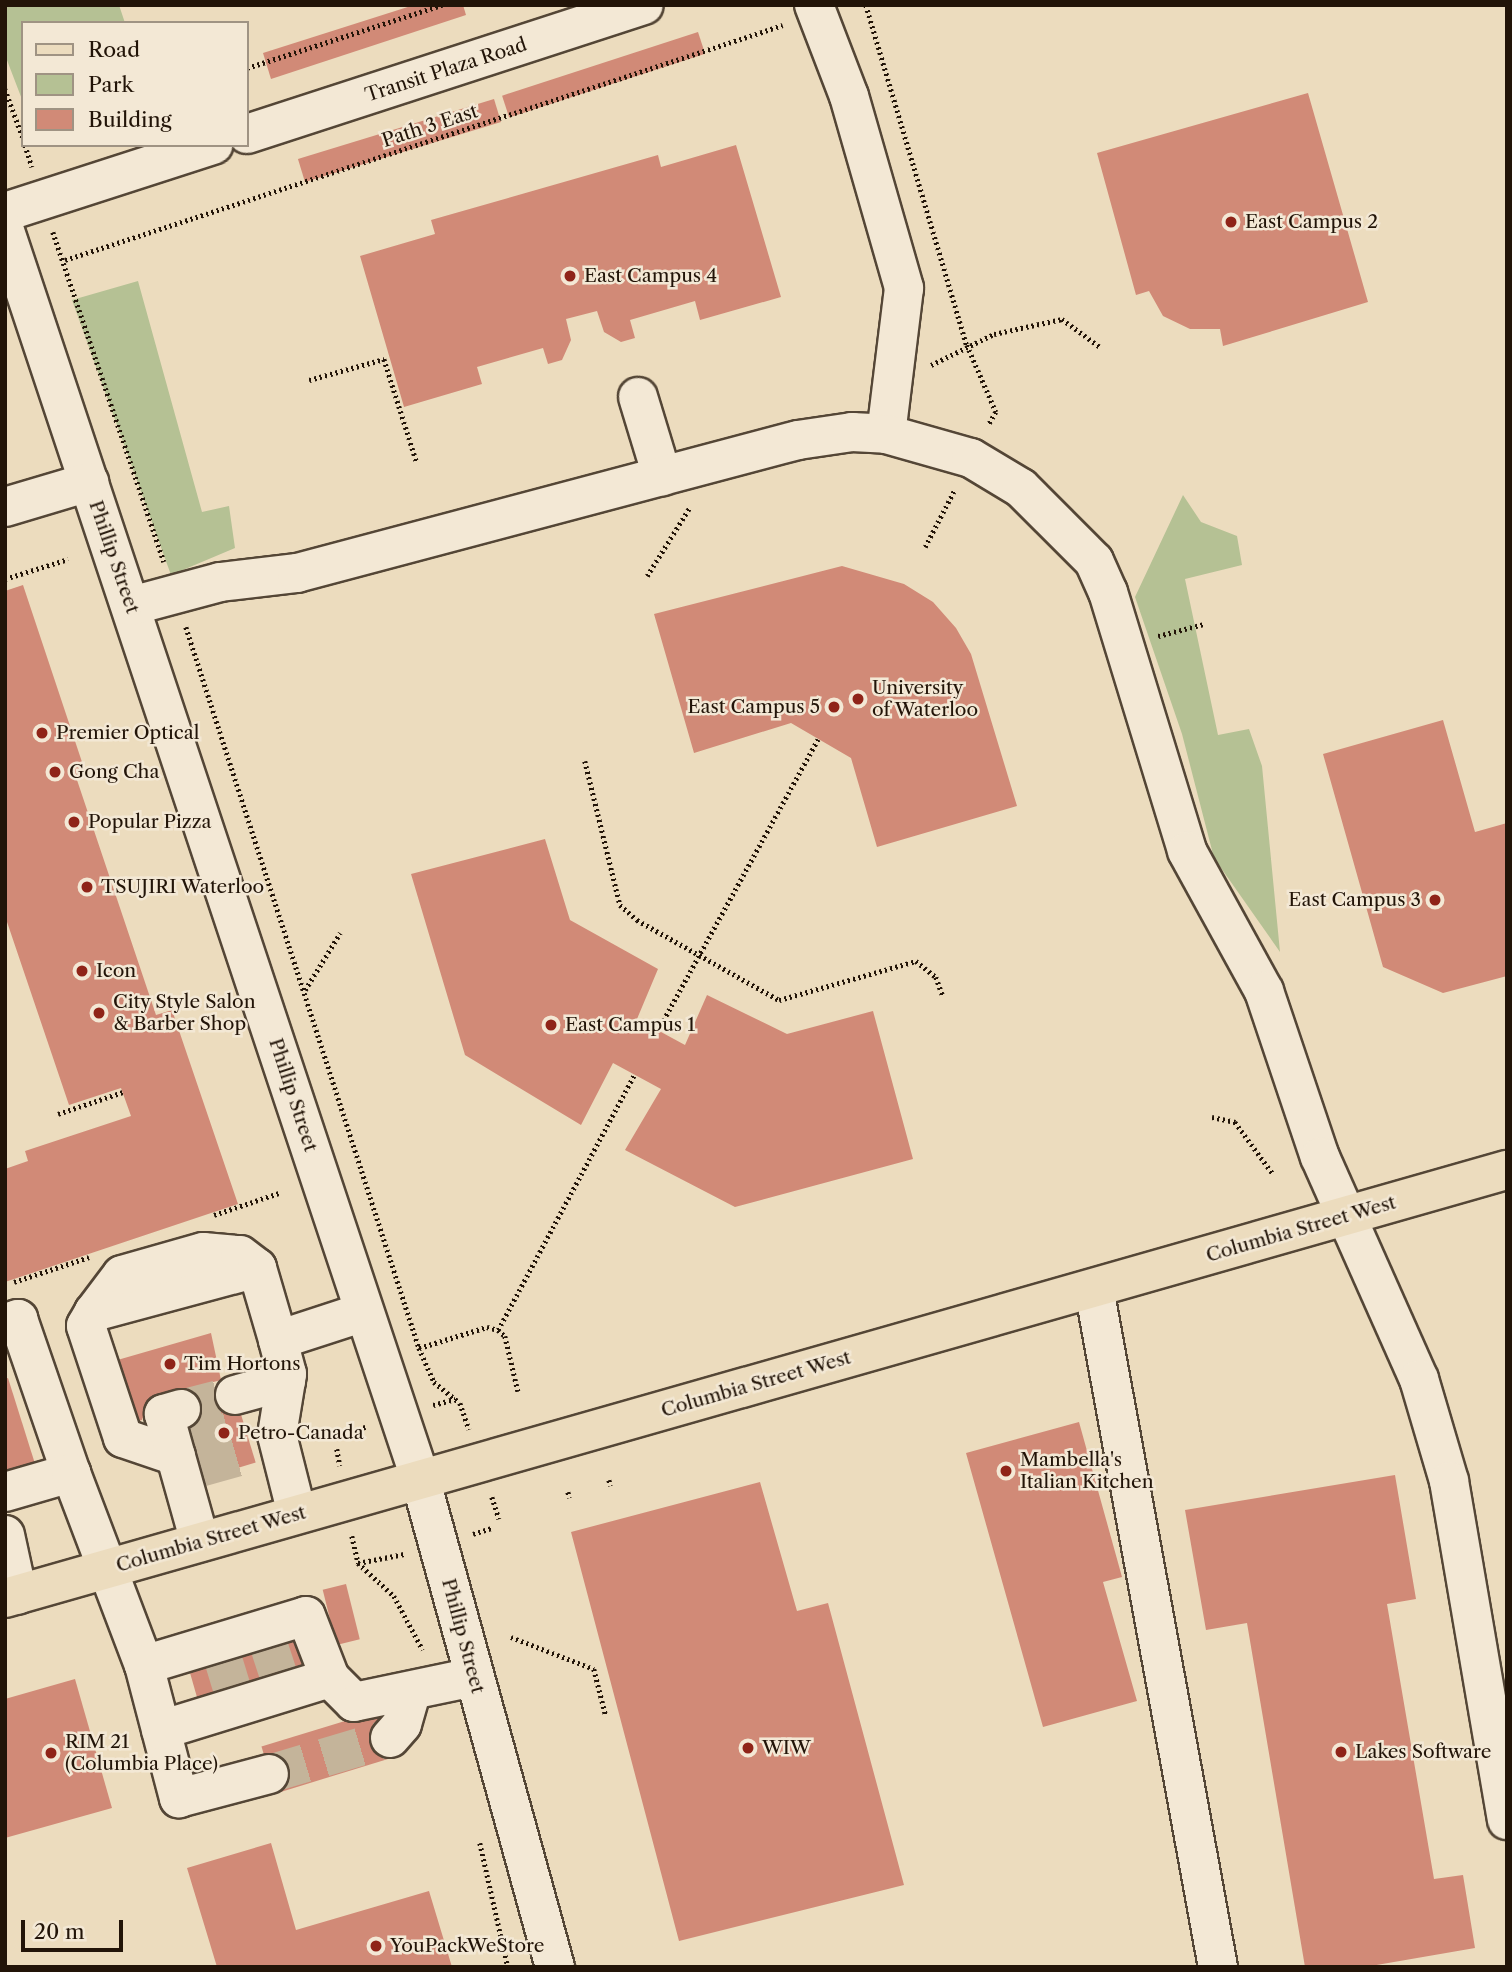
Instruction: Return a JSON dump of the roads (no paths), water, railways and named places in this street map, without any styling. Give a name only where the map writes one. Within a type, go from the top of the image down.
[{"type":"main road","name":"Columbia Street West","points":[[12,1596],[1507,1170]]},
{"type":"street","name":"Transit Plaza Road","points":[[248,134],[644,5]]},
{"type":"street","points":[[803,14],[849,96],[904,288],[886,434]]},
{"type":"street","points":[[5,212],[207,147]]},
{"type":"street","name":"Phillip Street","points":[[5,231],[420,1478],[555,1967]]},
{"type":"street","points":[[638,397],[662,476]]},
{"type":"street","points":[[131,606],[175,594],[297,573],[798,440],[886,434],[971,458],[1021,488],[1094,561],[1127,645],[1187,851],[1264,991],[1320,1157],[1438,1434],[1507,1820]]},
{"type":"street","points":[[5,506],[89,482]]},
{"type":"street","points":[[200,1542],[184,1449],[123,1438],[86,1326],[122,1275],[154,1262],[203,1252],[240,1255],[257,1268],[278,1340],[286,1381],[258,1428],[297,1514]]},
{"type":"street","points":[[1094,1289],[1218,1967]]},
{"type":"street","points":[[278,1340],[364,1312]]},
{"type":"street","points":[[5,1323],[18,1319],[71,1473],[110,1569],[144,1665],[179,1798],[269,1774]]},
{"type":"street","points":[[5,1492],[71,1473]]},
{"type":"street","points":[[5,1535],[12,1596]]},
{"type":"street","points":[[144,1665],[229,1676],[274,1662],[306,1616],[330,1678],[354,1702],[474,1677]]},
{"type":"street","points":[[161,1730],[229,1676],[274,1662],[330,1678]]},
{"type":"street","points":[[390,1738],[402,1724],[423,1689]]},
{"type":"tunnel","points":[[181,1409],[235,1395]]},
{"type":"tunnel","points":[[191,1441],[245,1427]]},
{"type":"tunnel","points":[[200,1468],[253,1453]]},
{"type":"tunnel","points":[[269,1646],[280,1680]]},
{"type":"tunnel","points":[[223,1659],[234,1694]]},
{"type":"tunnel","points":[[269,1774],[390,1738]]},
{"type":"place","name":"East Campus 2","points":[[1231,222]]},
{"type":"place","name":"East Campus 4","points":[[570,276]]},
{"type":"place","name":"University of Waterloo","points":[[858,699]]},
{"type":"place","name":"East Campus 5","points":[[834,707]]},
{"type":"place","name":"Premier Optical","points":[[42,733]]},
{"type":"place","name":"Gong Cha","points":[[55,772]]},
{"type":"place","name":"Popular Pizza","points":[[74,822]]},
{"type":"place","name":"TSUJIRI Waterloo","points":[[87,887]]},
{"type":"place","name":"East Campus 3","points":[[1435,900]]},
{"type":"place","name":"Icon","points":[[82,971]]},
{"type":"place","name":"City Style Salon & Barber Shop","points":[[99,1013]]},
{"type":"place","name":"East Campus 1","points":[[551,1025]]},
{"type":"place","name":"Tim Hortons","points":[[170,1364]]},
{"type":"place","name":"Petro-Canada","points":[[224,1433]]},
{"type":"place","name":"Mambella's Italian Kitchen","points":[[1006,1471]]},
{"type":"place","name":"WIW","points":[[748,1748]]},
{"type":"place","name":"Lakes Software","points":[[1341,1752]]},
{"type":"place","name":"RIM 21 (Columbia Place)","points":[[51,1753]]},
{"type":"place","name":"YouPackWeStore","points":[[376,1946]]}]
